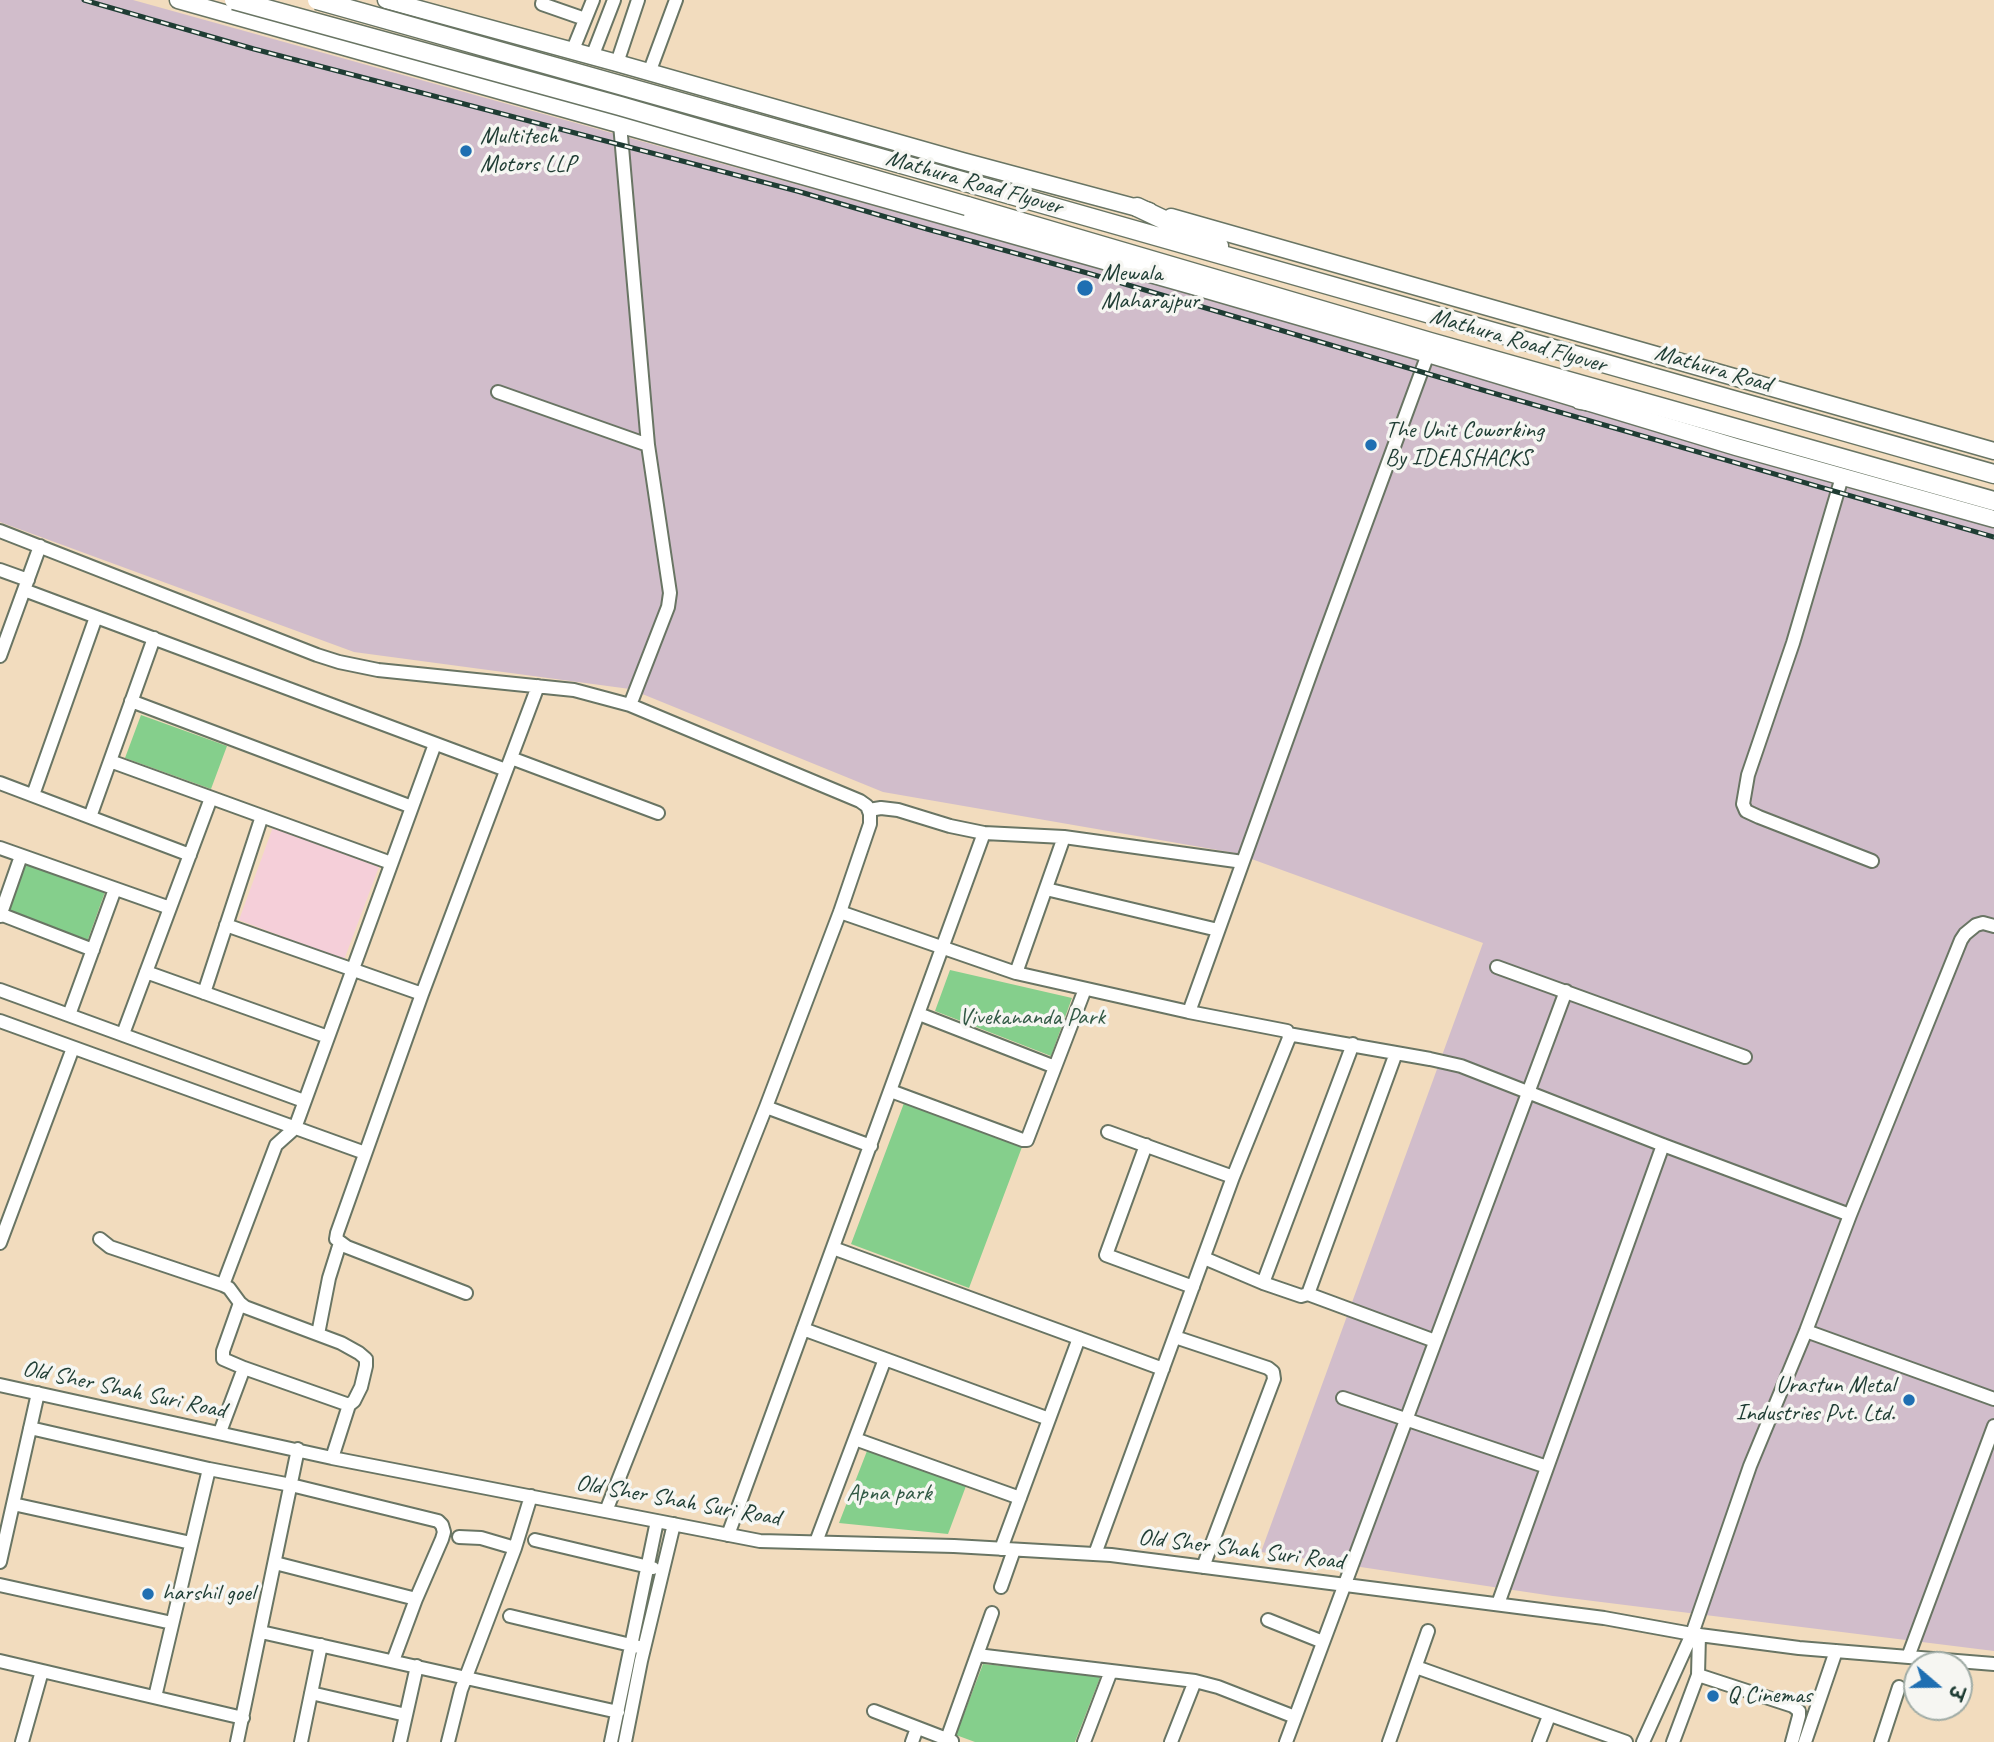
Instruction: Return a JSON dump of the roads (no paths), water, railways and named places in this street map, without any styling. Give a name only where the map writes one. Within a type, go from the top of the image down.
[{"type":"highway","name":"Mathura Road Flyover","points":[[234,0],[634,110],[1699,418]]},
{"type":"highway","name":"Mathura Road Flyover","points":[[317,0],[1258,266]]},
{"type":"highway","points":[[1137,207],[1258,266]]},
{"type":"highway","name":"Mathura Road","points":[[1258,266],[1994,474]]},
{"type":"highway","points":[[1580,400],[1667,416],[1699,418]]},
{"type":"highway","name":"Mathura Road","points":[[1699,418],[1994,501]]},
{"type":"main road","points":[[178,0],[1428,354],[1842,477],[1994,519]]},
{"type":"main road","points":[[386,0],[1137,207],[1994,451]]},
{"type":"main road","points":[[461,79],[477,25]]},
{"type":"street","points":[[543,0],[542,4],[585,19]]},
{"type":"street","points":[[572,52],[593,0]]},
{"type":"street","points":[[592,57],[614,0]]},
{"type":"street","points":[[617,63],[638,0]]},
{"type":"street","points":[[649,73],[676,0]]},
{"type":"street","points":[[620,124],[648,445],[670,593],[668,607],[630,705]]},
{"type":"street","points":[[1189,1012],[1428,354]]},
{"type":"street","points":[[498,392],[648,445]]},
{"type":"street","points":[[1842,477],[1793,643],[1748,775],[1742,804],[1746,811],[1759,817],[1872,861]]},
{"type":"street","points":[[0,531],[339,662],[378,670],[538,685],[597,695],[630,705],[867,806],[870,824],[840,912],[766,1108],[606,1511]]},
{"type":"street","points":[[0,656],[40,546]]},
{"type":"street","points":[[0,570],[96,617],[435,744],[509,764],[658,813]]},
{"type":"street","points":[[33,795],[96,617]]},
{"type":"street","points":[[90,817],[154,638]]},
{"type":"street","points":[[467,1293],[340,1243],[336,1239],[422,994],[538,685]]},
{"type":"street","points":[[131,701],[412,807]]},
{"type":"street","points":[[223,1284],[276,1145],[295,1128],[435,744]]},
{"type":"street","points":[[110,761],[391,863]]},
{"type":"street","points":[[0,783],[190,855]]},
{"type":"street","points":[[123,1034],[211,798]]},
{"type":"street","points":[[869,810],[898,810],[984,833],[1064,837],[1243,863]]},
{"type":"street","points":[[204,992],[262,816]]},
{"type":"street","points":[[728,1535],[984,833]]},
{"type":"street","points":[[1016,973],[1064,837]]},
{"type":"street","points":[[0,848],[170,908]]},
{"type":"street","points":[[21,856],[0,915],[93,950]]},
{"type":"street","points":[[69,1015],[115,889]]},
{"type":"street","points":[[1046,889],[1218,930]]},
{"type":"street","points":[[840,912],[1016,973],[1287,1031],[1289,1034],[1461,1066],[1850,1215]]},
{"type":"street","points":[[1643,1742],[1695,1635],[1750,1466],[1961,940],[1976,925],[1983,923],[1994,926]]},
{"type":"street","points":[[226,925],[422,994]]},
{"type":"street","points":[[1497,967],[1745,1057]]},
{"type":"street","points":[[146,972],[328,1037]]},
{"type":"street","points":[[0,989],[304,1101]]},
{"type":"street","points":[[891,1090],[1026,1140],[1085,989]]},
{"type":"street","points":[[1286,1742],[1566,991]]},
{"type":"street","points":[[919,1014],[1055,1067]]},
{"type":"street","points":[[0,1021],[365,1153]]},
{"type":"street","points":[[1095,1554],[1233,1177],[1289,1034]]},
{"type":"street","points":[[1263,1283],[1353,1044]]},
{"type":"street","points":[[0,1243],[73,1048]]},
{"type":"street","points":[[1308,1294],[1396,1053]]},
{"type":"street","points":[[766,1108],[871,1146]]},
{"type":"street","points":[[1108,1132],[1233,1177]]},
{"type":"street","points":[[1146,1145],[1106,1255],[1193,1287]]},
{"type":"street","points":[[1498,1604],[1663,1145]]},
{"type":"street","points":[[100,1239],[110,1248],[223,1284],[245,1307],[318,1334],[348,1347],[366,1359],[361,1387],[349,1405],[332,1458]]},
{"type":"street","points":[[318,1334],[329,1278],[340,1243]]},
{"type":"street","points":[[833,1248],[1163,1369]]},
{"type":"street","points":[[1204,1258],[1263,1283],[1300,1296],[1308,1294],[1436,1341]]},
{"type":"street","points":[[240,1303],[223,1351],[223,1359],[349,1405]]},
{"type":"street","points":[[803,1329],[1049,1419]]},
{"type":"street","points":[[1806,1331],[1994,1399]]},
{"type":"street","points":[[1175,1337],[1268,1368],[1273,1372],[1274,1379],[1203,1567]]},
{"type":"street","points":[[1001,1587],[1020,1499],[1079,1338]]},
{"type":"street","points":[[816,1542],[886,1359]]},
{"type":"street","points":[[220,1432],[244,1368]]},
{"type":"street","name":"Old Sher Shah Suri Road","points":[[0,1385],[332,1458],[760,1541],[1095,1554],[1604,1618],[1695,1635],[1903,1657]]},
{"type":"street","points":[[0,1561],[38,1392]]},
{"type":"street","points":[[1343,1398],[1547,1467]]},
{"type":"street","points":[[1910,1651],[1994,1426]]},
{"type":"street","points":[[30,1428],[291,1485],[438,1521],[444,1532],[442,1539],[393,1661]]},
{"type":"street","points":[[855,1439],[1020,1499]]},
{"type":"street","points":[[237,1742],[298,1450]]},
{"type":"street","points":[[155,1698],[209,1469]]},
{"type":"street","points":[[448,1742],[466,1676],[515,1548],[531,1496]]},
{"type":"street","points":[[13,1504],[191,1543]]},
{"type":"street","points":[[625,1742],[648,1567],[657,1521]]},
{"type":"street","points":[[611,1742],[663,1571],[674,1524]]},
{"type":"street","points":[[459,1537],[481,1538],[515,1548]]},
{"type":"street","points":[[535,1540],[663,1571]]},
{"type":"street","points":[[275,1563],[416,1599]]},
{"type":"street","points":[[0,1585],[172,1623]]},
{"type":"street","points":[[874,1711],[951,1741],[992,1613]]},
{"type":"street","points":[[510,1616],[638,1646]]},
{"type":"street","points":[[1268,1620],[1323,1642]]},
{"type":"street","points":[[1389,1742],[1429,1631]]},
{"type":"street","points":[[261,1632],[618,1712]]},
{"type":"street","points":[[1673,1742],[1698,1675],[1695,1635]]},
{"type":"street","points":[[301,1742],[321,1645]]},
{"type":"street","points":[[1805,1742],[1836,1651]]},
{"type":"street","points":[[977,1655],[1195,1681],[1219,1687],[1295,1717]]},
{"type":"street","points":[[0,1661],[243,1718]]},
{"type":"street","name":"Old Sher Shah Suri Road","points":[[1973,1662],[1994,1664]]},
{"type":"street","points":[[400,1742],[417,1666]]},
{"type":"street","points":[[1416,1667],[1626,1742]]},
{"type":"street","points":[[22,1742],[42,1671]]},
{"type":"street","points":[[1084,1742],[1111,1671]]},
{"type":"street","points":[[1698,1675],[1793,1706],[1799,1711],[1799,1716],[1792,1742]]},
{"type":"street","points":[[1171,1742],[1195,1681]]},
{"type":"street","points":[[1881,1742],[1899,1687]]},
{"type":"street","points":[[311,1693],[406,1715]]},
{"type":"street","points":[[1539,1742],[1549,1716]]},
{"type":"street","points":[[912,1742],[917,1728]]},
{"type":"railway","points":[[84,0],[254,49],[797,191],[1994,537]]},
{"type":"place","name":"Multitech Motors LLP","points":[[466,151]]},
{"type":"place","name":"Mewala Maharajpur","points":[[1085,288]]},
{"type":"place","name":"The Unit Coworking By IDEASHACKS","points":[[1371,445]]},
{"type":"place","name":"Urastun Metal Industries Pvt. Ltd.","points":[[1909,1400]]},
{"type":"place","name":"harshil goel","points":[[148,1594]]},
{"type":"place","name":"Q Cinemas","points":[[1713,1696]]},
{"type":"park label","name":"Vivekananda Park","points":[[1032,1018]]},
{"type":"park label","name":"Apna park","points":[[889,1494]]}]
